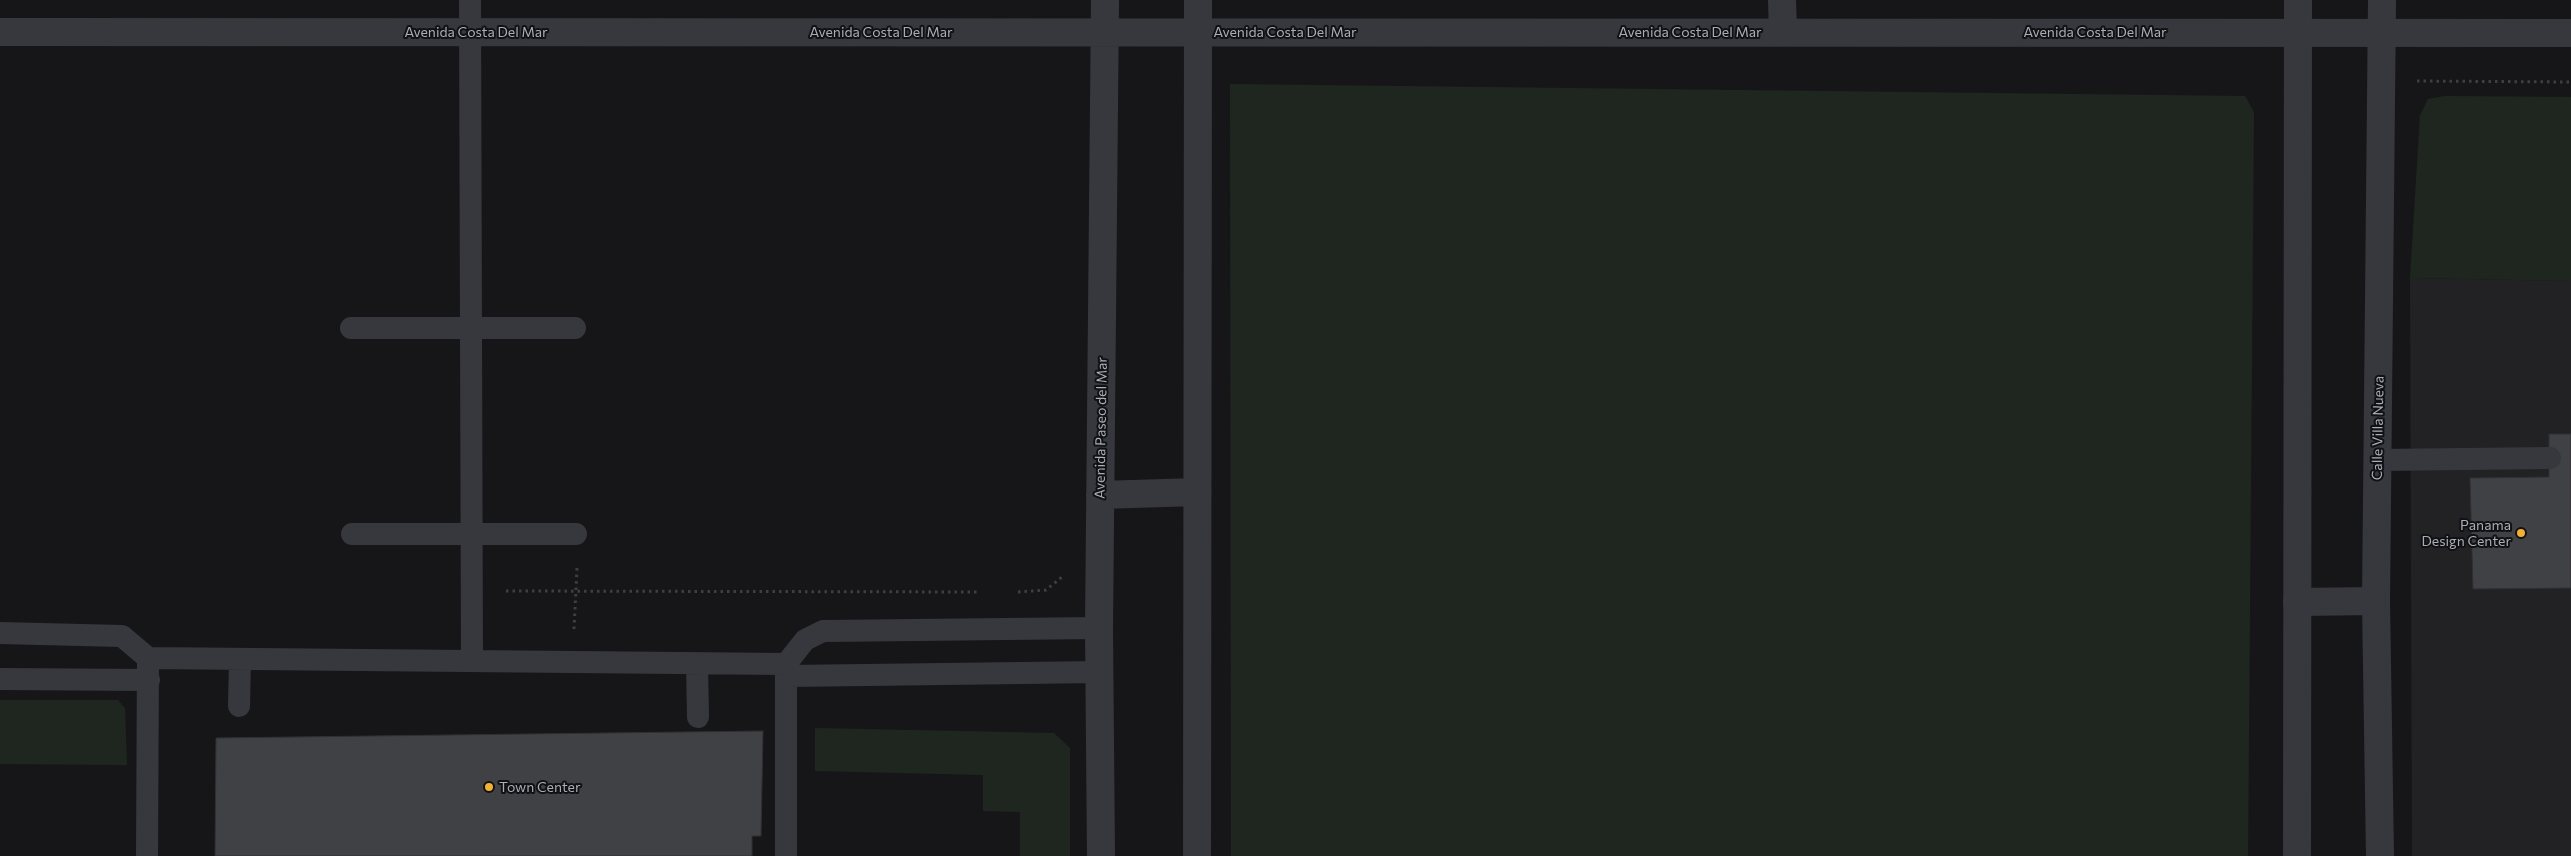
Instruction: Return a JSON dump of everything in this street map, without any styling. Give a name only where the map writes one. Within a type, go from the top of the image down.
[{"type":"street","name":"Avenida Paseo del Mar","points":[[1101,856],[1099,628],[1105,0]]},
{"type":"street","points":[[1197,856],[1198,0]]},
{"type":"street","points":[[1782,0],[1783,32]]},
{"type":"street","points":[[2297,856],[2298,0]]},
{"type":"street","name":"Calle Villa Nueva","points":[[2380,856],[2376,601],[2382,0]]},
{"type":"street","name":"Avenida Costa Del Mar","points":[[0,32],[2571,32]]},
{"type":"street","points":[[1100,494],[1197,492]]},
{"type":"street","points":[[2297,602],[2376,601]]},
{"type":"lane","points":[[470,0],[472,661]]},
{"type":"lane","points":[[351,328],[575,328]]},
{"type":"lane","points":[[2378,460],[2550,458]]},
{"type":"lane","points":[[352,534],[576,534]]},
{"type":"lane","points":[[786,856],[786,670],[804,640],[823,631],[1099,628]]},
{"type":"lane","points":[[0,633],[122,636],[148,669],[147,856]]},
{"type":"lane","points":[[239,706],[240,658]]},
{"type":"lane","points":[[0,679],[148,669],[240,658],[697,664],[786,670],[1099,672]]},
{"type":"lane","points":[[697,664],[698,717]]},
{"type":"path","points":[[2381,81],[2571,82]]},
{"type":"path","points":[[571,662],[577,590],[576,534]]},
{"type":"path","points":[[1014,592],[1046,590],[1061,577],[1065,568]]},
{"type":"path","points":[[472,591],[986,592]]},
{"type":"shaded area","points":[[1230,84],[2245,96],[2254,112],[2248,856],[1231,856]]},
{"type":"shaded area","points":[[2445,96],[2571,97],[2571,281],[2410,278],[2420,115],[2428,99]]},
{"type":"shaded area","points":[[2410,278],[2571,281],[2571,856],[2412,856]]},
{"type":"shaded area","points":[[0,700],[118,700],[125,708],[127,765],[0,764]]},
{"type":"shaded area","points":[[815,728],[1054,733],[1070,748],[1070,856],[1020,856],[1020,812],[983,811],[983,775],[815,771]]},
{"type":"building","name":"Panama Design Center","points":[[2549,434],[2571,434],[2571,588],[2473,589],[2470,478],[2549,477]]},
{"type":"building","name":"Town Center","points":[[763,731],[761,836],[752,836],[752,856],[215,856],[216,738]]},
{"type":"place","name":"Panama Design Center","points":[[2521,533]]},
{"type":"place","name":"Town Center","points":[[489,787]]}]
